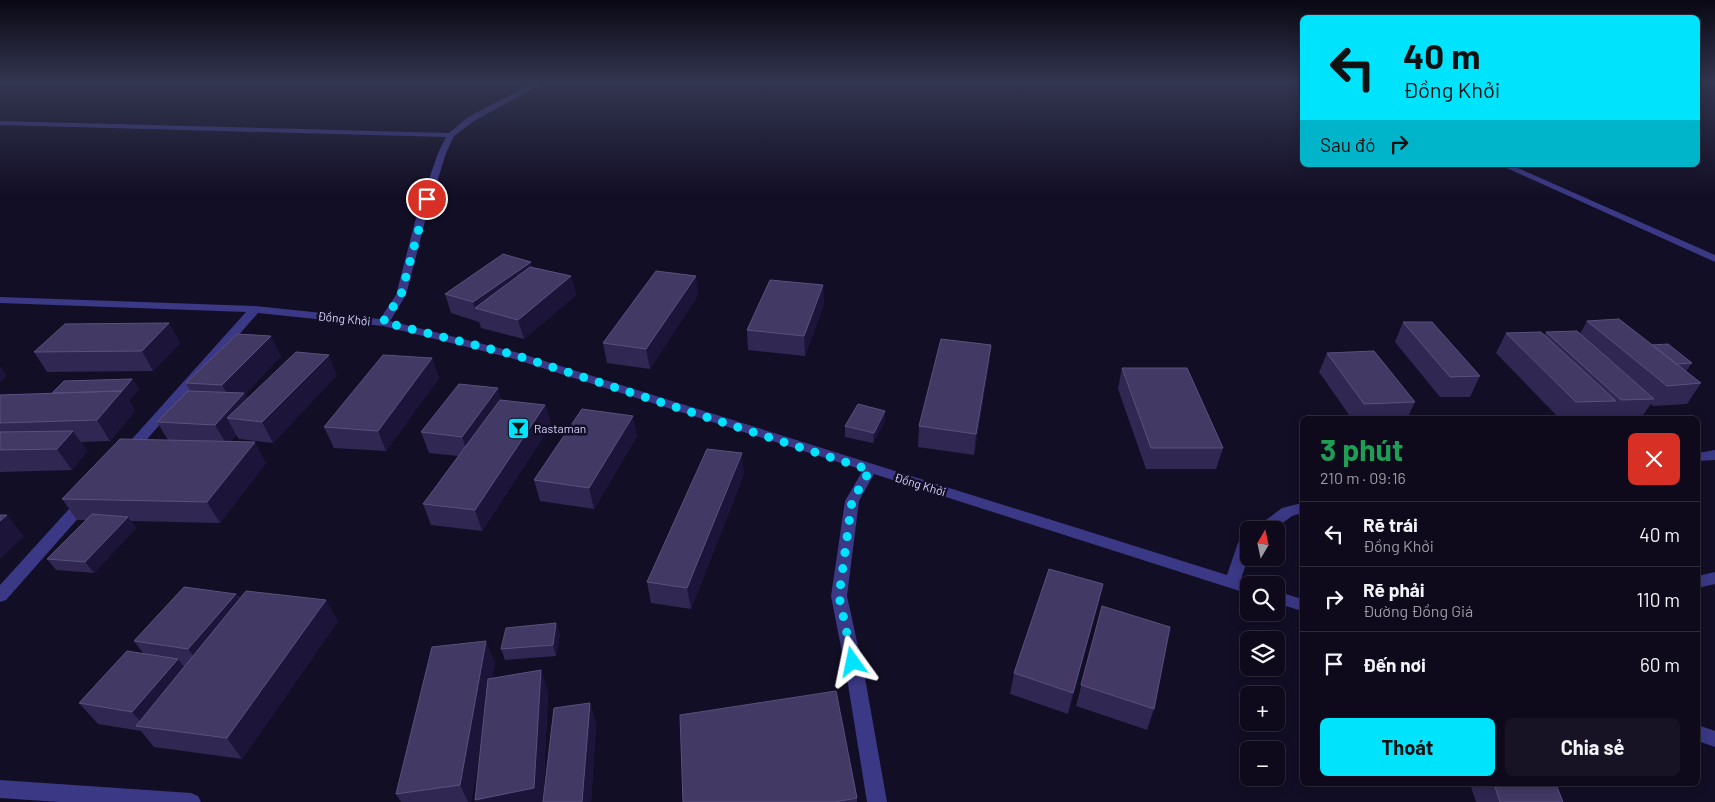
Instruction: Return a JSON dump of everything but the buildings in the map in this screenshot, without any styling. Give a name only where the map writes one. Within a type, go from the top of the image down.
[{"type":"street","points":[[383,322],[401,295],[424,205],[442,153],[451,135],[469,120]]},
{"type":"street","points":[[0,123],[451,135]]},
{"type":"street","points":[[1508,167],[1715,259]]},
{"type":"street","name":"Đồng Khởi","points":[[0,300],[255,309],[383,322],[515,355],[870,470],[1240,585]]},
{"type":"street","points":[[118,464],[255,309]]},
{"type":"street","points":[[1700,456],[1715,455]]},
{"type":"street","points":[[870,470],[852,501],[839,596],[856,678],[877,802]]},
{"type":"street","points":[[0,596],[92,493]]},
{"type":"street","points":[[1274,521],[1287,512],[1300,509]]},
{"type":"street","points":[[1232,583],[1240,556]]},
{"type":"street","points":[[1700,582],[1715,578]]},
{"type":"street","points":[[1285,600],[1300,604]]},
{"type":"street","points":[[1700,734],[1715,739]]},
{"type":"street","points":[[0,789],[191,802]]},
{"type":"place","name":"Rastaman","points":[[518,429]]},
{"type":"route","points":[[427,199],[401,295],[383,322],[515,355],[870,470],[852,501],[839,596],[853,662]]}]
